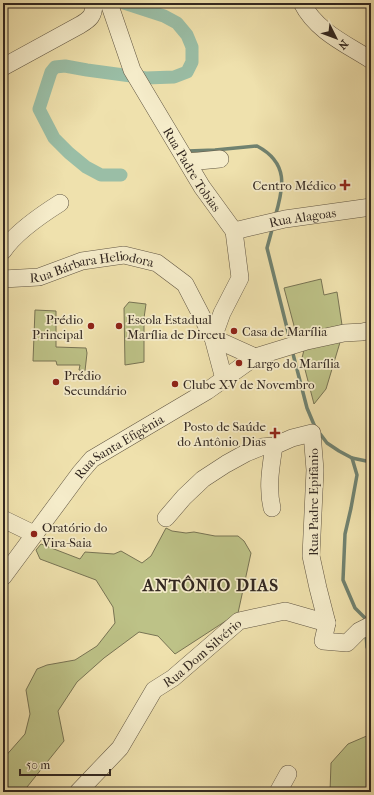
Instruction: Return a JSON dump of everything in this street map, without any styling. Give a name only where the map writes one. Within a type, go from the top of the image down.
[{"type":"street","points":[[3,67],[89,19],[93,12],[94,3]]},
{"type":"street","name":"Rua Padre Tobias","points":[[109,3],[132,70],[202,187],[234,231],[240,278],[222,314],[213,338]]},
{"type":"street","points":[[302,3],[316,23],[335,38],[371,60]]},
{"type":"street","points":[[351,48],[371,49]]},
{"type":"street","points":[[188,162],[220,159]]},
{"type":"street","points":[[3,251],[25,229],[60,203]]},
{"type":"street","name":"Rua Alagoas","points":[[234,231],[285,219],[371,207]]},
{"type":"street","name":"Rua Bárbara Heliodora","points":[[3,279],[39,277],[82,261],[124,255],[157,263],[185,284],[213,338],[224,379]]},
{"type":"street","name":"Rua Santa Efigênia","points":[[3,577],[92,459],[207,391],[262,355],[307,341],[344,333],[368,332]]},
{"type":"street","points":[[213,338],[262,355]]},
{"type":"street","name":"Rua Padre Epifânio","points":[[166,518],[184,497],[203,479],[226,464],[246,453],[261,448],[274,446],[292,438],[312,433],[315,470],[311,556],[327,622]]},
{"type":"street","points":[[272,508],[270,501],[270,483],[274,446]]},
{"type":"street","points":[[3,519],[34,534]]},
{"type":"street","name":"Rua Dom Silvério","points":[[78,792],[120,748],[154,690],[173,678],[239,621],[285,611],[327,622]]},
{"type":"street","points":[[327,622],[323,641],[346,643],[359,631],[371,625]]},
{"type":"street","points":[[278,792],[288,774]]},
{"type":"green space","points":[[321,279],[324,295],[337,292],[342,325],[297,337],[284,288]]},
{"type":"green space","points":[[129,302],[146,304],[144,318],[144,362],[125,365],[124,308]]},
{"type":"green space","points":[[35,310],[56,311],[56,347],[86,348],[87,353],[85,371],[79,370],[80,365],[57,365],[56,361],[33,361]]},
{"type":"green space","points":[[341,339],[326,389],[314,404],[302,358],[304,350]]},
{"type":"green space","points":[[166,528],[172,531],[186,533],[194,532],[215,536],[238,536],[244,541],[251,553],[238,613],[175,654],[158,636],[139,632],[104,658],[77,682],[58,711],[64,741],[23,792],[3,792],[3,759],[25,734],[30,714],[26,690],[37,669],[47,665],[75,660],[97,646],[115,623],[113,607],[96,580],[40,559],[36,550],[41,544],[80,559],[85,552],[114,554],[121,551],[142,563],[151,556]]},
{"type":"green space","points":[[371,735],[371,792],[330,792],[331,763],[348,744]]},
{"type":"waterway","points":[[121,175],[101,175],[86,167],[54,138],[39,109],[51,72],[55,67],[65,66],[146,78],[174,77],[187,72],[192,62],[192,47],[187,35],[177,23],[164,16],[124,3]]},
{"type":"waterway","points":[[188,151],[257,146],[267,153],[275,160],[281,177],[282,186],[275,217]]},
{"type":"waterway","points":[[273,226],[267,248],[290,340]]},
{"type":"waterway","points":[[292,350],[307,408],[315,427],[327,443],[339,451],[352,458],[371,462]]},
{"type":"waterway","points":[[352,458],[357,475],[345,534],[343,580],[355,608],[367,621]]},
{"type":"waterway","points":[[366,633],[367,647],[371,655]]},
{"type":"place","name":"Centro Médico","points":[[345,185]]},
{"type":"place","name":"Prédio Principal","points":[[91,326]]},
{"type":"place","name":"Escola Estadual Marília de Dirceu","points":[[119,326]]},
{"type":"place","name":"Casa de Marília","points":[[234,331]]},
{"type":"place","name":"Largo do Marília","points":[[239,363]]},
{"type":"place","name":"Prédio Secundário","points":[[56,382]]},
{"type":"place","name":"Clube XV de Novembro","points":[[175,384]]},
{"type":"place","name":"Posto de Saúde do Antônio Dias","points":[[275,433]]},
{"type":"place","name":"Oratório do Vira-Saia","points":[[34,534]]},
{"type":"district","name":"ANTÔNIO DIAS","points":[[211,585]]}]
